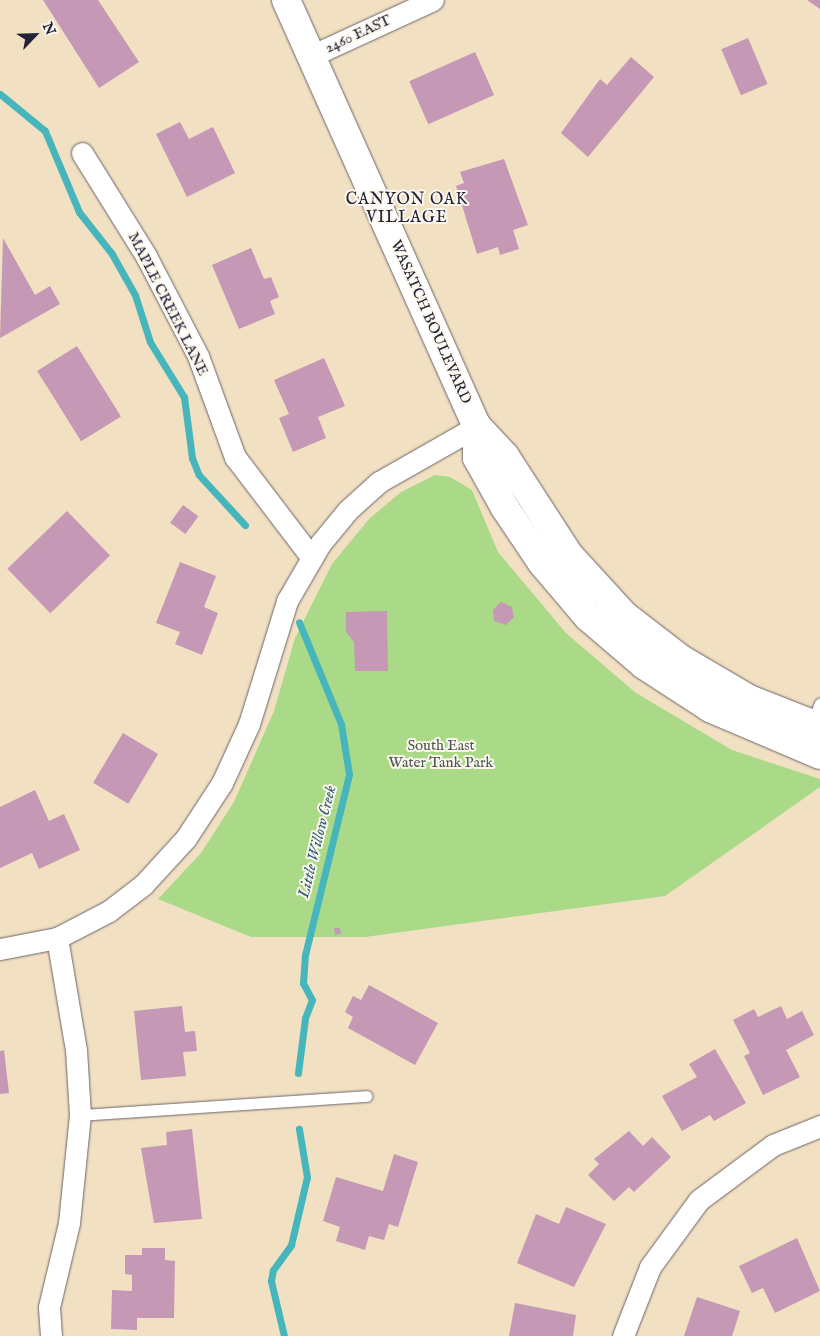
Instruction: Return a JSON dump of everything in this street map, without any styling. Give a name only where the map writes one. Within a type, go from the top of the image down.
[{"type":"main road","name":"WASATCH BOULEVARD","points":[[286,0],[477,426],[505,456],[568,555],[624,615],[712,679],[817,718]]},
{"type":"main road","name":"WASATCH BOULEVARD","points":[[477,426],[478,458],[505,508],[542,563],[588,617],[644,665],[710,708],[820,755]]},
{"type":"street","name":"2460 EAST","points":[[311,56],[433,0]]},
{"type":"street","name":"MAPLE CREEK LANE","points":[[82,153],[146,256],[198,356],[235,457],[312,558]]},
{"type":"street","points":[[0,949],[57,938],[109,911],[143,885],[186,838],[222,783],[249,724],[287,601],[312,558],[334,526],[374,487],[477,426]]},
{"type":"street","points":[[52,1336],[48,1307],[69,1222],[80,1114],[76,1050],[57,938]]},
{"type":"street","points":[[623,1336],[650,1267],[699,1200],[772,1146],[820,1126]]},
{"type":"lane","points":[[80,1114],[366,1096]]},
{"type":"green space","name":"South East Water Tank Park","points":[[435,475],[450,477],[472,490],[498,552],[566,633],[636,693],[732,750],[820,779],[820,787],[665,896],[365,937],[251,937],[158,899],[201,853],[234,802],[274,711],[295,638],[332,564],[369,519],[401,492]]},
{"type":"building","points":[[43,0],[98,0],[139,62],[99,88]]},
{"type":"building","points":[[807,0],[820,0],[820,9]]},
{"type":"building","points":[[748,38],[768,84],[741,95],[721,49]]},
{"type":"building","points":[[475,52],[494,95],[428,124],[409,81]]},
{"type":"building","points":[[631,57],[654,77],[588,157],[561,133],[600,79],[607,85]]},
{"type":"building","points":[[180,122],[189,139],[213,127],[235,173],[187,197],[156,134]]},
{"type":"building","points":[[504,159],[528,225],[513,230],[519,249],[500,255],[498,247],[477,254],[456,186],[464,183],[460,172]]},
{"type":"building","points":[[3,238],[35,295],[50,286],[60,304],[0,338]]},
{"type":"building","points":[[251,248],[264,279],[271,277],[279,297],[270,301],[275,314],[239,329],[212,265]]},
{"type":"building","points":[[77,346],[121,416],[81,441],[37,371]]},
{"type":"building","points":[[324,358],[345,406],[318,417],[326,438],[293,452],[279,418],[289,414],[274,380]]},
{"type":"building","points":[[183,505],[198,516],[185,534],[170,523]]},
{"type":"building","points":[[67,511],[110,556],[50,613],[7,569]]},
{"type":"building","points":[[180,562],[216,576],[204,607],[218,613],[202,655],[175,644],[180,632],[156,623]]},
{"type":"building","points":[[501,602],[512,607],[514,617],[506,625],[494,621],[493,610]]},
{"type":"building","points":[[387,611],[388,671],[355,671],[354,642],[346,632],[346,612]]},
{"type":"building","points":[[123,733],[158,754],[128,804],[93,783]]},
{"type":"building","points":[[35,790],[49,821],[64,814],[80,850],[39,869],[32,853],[0,868],[0,807]]},
{"type":"building","points":[[334,928],[340,928],[341,934],[335,935]]},
{"type":"building","points":[[369,985],[438,1023],[415,1065],[348,1028],[353,1017],[345,1012],[353,996],[361,1000]]},
{"type":"building","points":[[182,1006],[185,1032],[195,1031],[197,1051],[183,1052],[186,1076],[141,1080],[134,1011]]},
{"type":"building","points":[[781,1006],[787,1019],[802,1011],[814,1035],[786,1050],[800,1077],[763,1095],[744,1056],[750,1053],[733,1020],[754,1009],[758,1017]]},
{"type":"building","points":[[715,1049],[746,1103],[714,1121],[710,1115],[682,1131],[662,1096],[697,1077],[689,1064]]},
{"type":"building","points":[[4,1050],[9,1093],[0,1094],[0,1051]]},
{"type":"building","points":[[192,1129],[202,1219],[154,1223],[141,1148],[167,1145],[166,1132]]},
{"type":"building","points":[[629,1131],[643,1146],[652,1137],[671,1157],[634,1192],[629,1187],[614,1201],[588,1175],[599,1164],[594,1159]]},
{"type":"building","points":[[394,1154],[418,1162],[398,1227],[389,1224],[384,1240],[369,1236],[365,1250],[336,1241],[340,1227],[323,1221],[336,1177],[383,1191]]},
{"type":"building","points":[[566,1207],[606,1224],[574,1287],[517,1263],[536,1214],[559,1224]]},
{"type":"building","points":[[797,1238],[820,1291],[775,1313],[763,1288],[752,1293],[739,1266]]},
{"type":"building","points":[[142,1248],[165,1248],[165,1260],[175,1261],[174,1318],[137,1318],[137,1330],[111,1329],[112,1290],[132,1291],[132,1275],[125,1274],[125,1255],[142,1255]]},
{"type":"building","points":[[697,1297],[740,1311],[732,1336],[684,1336]]},
{"type":"building","points":[[515,1303],[576,1315],[573,1336],[509,1336]]},
{"type":"waterway","name":"Little Willow Creek","points":[[0,94],[45,131],[79,212],[112,254],[135,295],[150,342],[184,397],[192,458],[199,475],[245,525]]},
{"type":"waterway","name":"Little Willow Creek","points":[[298,1073],[305,1018],[312,1000],[303,983],[305,955],[349,774],[341,724],[299,622]]},
{"type":"waterway","name":"Little Willow Creek","points":[[284,1336],[271,1281],[273,1270],[291,1245],[307,1177],[299,1129]]},
{"type":"district","name":"CANYON OAK VILLAGE","points":[[407,209]]}]
